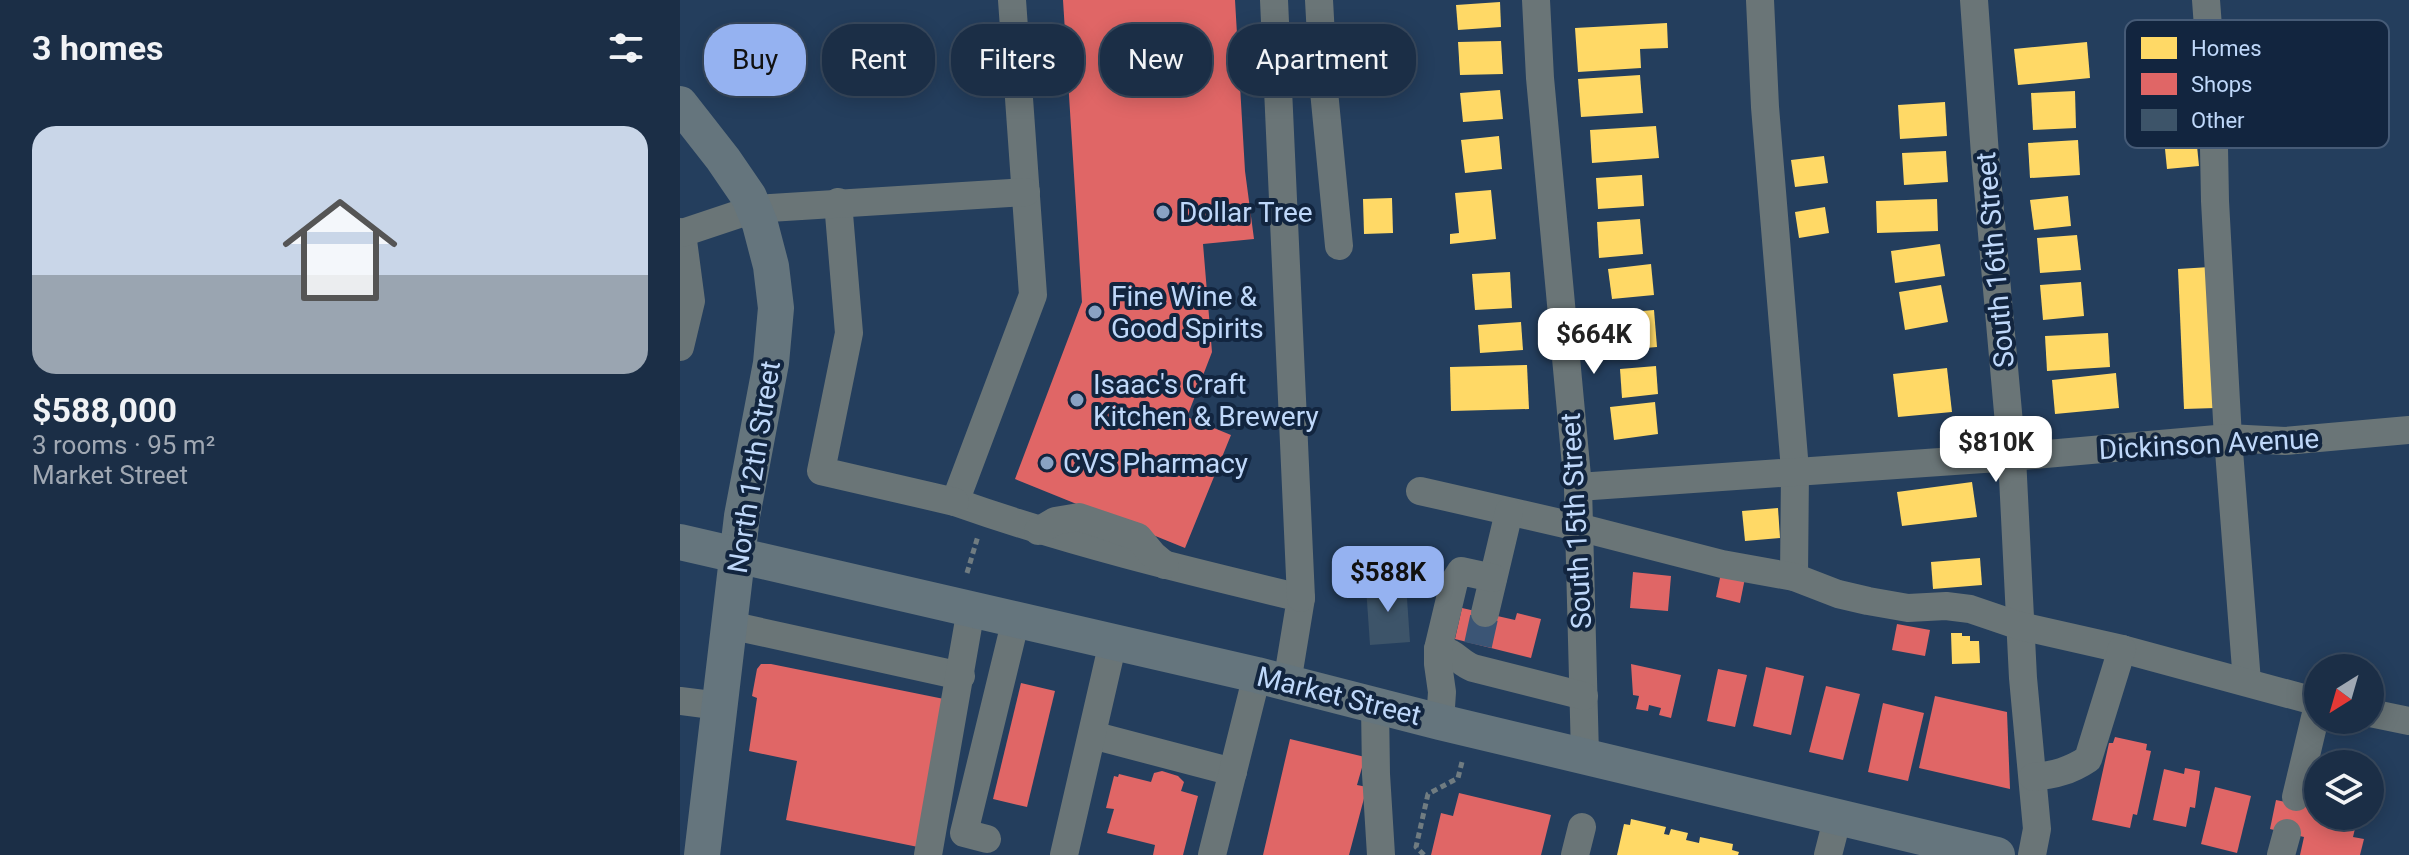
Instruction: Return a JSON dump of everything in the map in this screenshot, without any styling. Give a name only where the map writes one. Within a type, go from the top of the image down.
[{"type":"main road","name":"North 12th Street","points":[[680,104],[749,197],[771,266],[776,308],[776,330],[742,516],[702,855]]},
{"type":"main road","name":"Market Street","points":[[680,542],[1272,679],[1997,855]]},
{"type":"street","points":[[955,502],[1033,295],[1012,0]]},
{"type":"street","points":[[1212,855],[1233,772],[1272,679],[1301,598],[1274,0]]},
{"type":"street","points":[[1319,0],[1339,246]]},
{"type":"street","name":"South 15th Street","points":[[1536,0],[1540,78],[1578,487],[1585,755]]},
{"type":"street","points":[[1760,0],[1765,107],[1795,470],[1794,577]]},
{"type":"street","name":"South 16th Street","points":[[1974,0],[2012,457],[2020,626],[2037,829],[2032,855]]},
{"type":"street","points":[[2206,0],[2207,20]]},
{"type":"street","points":[[2214,148],[2228,438],[2247,682]]},
{"type":"street","points":[[680,347],[691,301],[681,232],[754,209],[1026,192]]},
{"type":"street","points":[[838,202],[849,333],[821,471],[955,502],[1038,531],[1301,598]]},
{"type":"street","name":"Dickinson Avenue","points":[[1578,487],[2012,457],[2228,438],[2285,441],[2409,430]]},
{"type":"street","points":[[1420,491],[1722,564],[1794,577],[1838,594],[1868,601],[1908,608],[1946,606],[1970,609],[2020,626],[2122,649],[2304,699]]},
{"type":"street","points":[[1485,613],[1509,512]]},
{"type":"street","points":[[1440,722],[1442,692],[1438,649],[1457,576],[1461,571],[1493,578]]},
{"type":"street","points":[[928,855],[971,609]]},
{"type":"street","points":[[987,839],[964,833],[1016,619]]},
{"type":"street","points":[[729,625],[961,676]]},
{"type":"street","points":[[1064,855],[1113,642]]},
{"type":"street","points":[[1438,649],[1456,655],[1465,665],[1475,657],[1584,696]]},
{"type":"street","points":[[2033,777],[2057,775],[2088,759],[2122,649]]},
{"type":"street","points":[[680,701],[720,706]]},
{"type":"street","points":[[1375,705],[1381,855]]},
{"type":"street","points":[[2384,716],[2409,721]]},
{"type":"street","points":[[2296,797],[2311,734]]},
{"type":"street","points":[[1092,735],[1233,772]]},
{"type":"street","points":[[1828,855],[1838,816]]},
{"type":"street","points":[[1575,855],[1582,827]]},
{"type":"path","points":[[967,573],[981,526]]},
{"type":"path","points":[[1424,855],[1416,847],[1428,794],[1458,778],[1462,762]]},
{"type":"building: Homes","points":[[1500,2],[1501,27],[1458,30],[1456,5]]},
{"type":"building: Homes","points":[[1667,23],[1668,48],[1640,49],[1641,68],[1578,72],[1575,28]]},
{"type":"building: Homes","points":[[1501,41],[1503,74],[1460,75],[1458,42]]},
{"type":"building: Homes","points":[[2087,42],[2090,78],[2018,85],[2014,49]]},
{"type":"building: Homes","points":[[1640,75],[1643,113],[1581,117],[1578,79]]},
{"type":"building: Homes","points":[[1500,90],[1503,119],[1463,122],[1460,93]]},
{"type":"building: Homes","points":[[2075,91],[2076,128],[2033,130],[2031,93]]},
{"type":"building: Homes","points":[[1945,102],[1947,136],[1900,139],[1898,105]]},
{"type":"building: Homes","points":[[1656,126],[1659,158],[1592,163],[1590,130]]},
{"type":"building: Homes","points":[[1499,136],[1502,169],[1465,173],[1461,140]]},
{"type":"building: Homes","points":[[2078,140],[2080,175],[2030,178],[2028,143]]},
{"type":"building: Homes","points":[[2165,148],[2197,148],[2199,166],[2167,169]]},
{"type":"building: Homes","points":[[1946,151],[1948,182],[1904,185],[1902,153]]},
{"type":"building: Homes","points":[[1824,156],[1828,183],[1795,187],[1791,160]]},
{"type":"building: Homes","points":[[1642,175],[1644,206],[1598,209],[1596,178]]},
{"type":"building: Homes","points":[[1491,190],[1496,239],[1450,244],[1450,234],[1459,233],[1455,193]]},
{"type":"building: Homes","points":[[2068,196],[2071,226],[2034,230],[2030,200]]},
{"type":"building: Homes","points":[[1392,198],[1393,233],[1364,234],[1363,199]]},
{"type":"building: Homes","points":[[1937,199],[1938,231],[1877,233],[1876,201]]},
{"type":"building: Homes","points":[[1825,207],[1829,233],[1799,238],[1795,212]]},
{"type":"building: Homes","points":[[1640,219],[1643,254],[1599,258],[1597,222]]},
{"type":"building: Homes","points":[[2077,235],[2081,270],[2040,273],[2037,238]]},
{"type":"building: Homes","points":[[1940,244],[1945,276],[1895,283],[1891,251]]},
{"type":"building: Homes","points":[[1651,264],[1654,295],[1612,299],[1608,269]]},
{"type":"building: Homes","points":[[2210,267],[2216,408],[2184,409],[2178,269]]},
{"type":"building: Homes","points":[[1510,272],[1512,308],[1475,310],[1472,274]]},
{"type":"building: Homes","points":[[2081,282],[2084,316],[2043,320],[2040,285]]},
{"type":"building: Homes","points":[[1941,285],[1948,322],[1905,330],[1899,292]]},
{"type":"building: Homes","points":[[1654,310],[1657,347],[1598,352],[1594,315]]},
{"type":"building: Homes","points":[[1521,322],[1523,350],[1480,353],[1478,325]]},
{"type":"building: Homes","points":[[2108,333],[2110,367],[2047,371],[2045,336]]},
{"type":"building: Homes","points":[[1527,365],[1529,409],[1451,411],[1450,367]]},
{"type":"building: Homes","points":[[1656,366],[1658,394],[1622,398],[1620,369]]},
{"type":"building: Homes","points":[[1947,368],[1952,412],[1898,417],[1893,374]]},
{"type":"building: Homes","points":[[2116,373],[2119,408],[2055,414],[2052,380]]},
{"type":"building: Homes","points":[[1655,402],[1658,434],[1614,440],[1610,407]]},
{"type":"building: Homes","points":[[1972,482],[1977,517],[1902,526],[1897,492]]},
{"type":"building: Homes","points":[[1778,508],[1780,538],[1745,541],[1742,511]]},
{"type":"building: Homes","points":[[1980,558],[1982,585],[1933,589],[1931,562]]},
{"type":"building: Homes","points":[[1951,633],[1962,633],[1962,636],[1970,636],[1970,641],[1979,641],[1980,663],[1952,664]]},
{"type":"building: Homes","points":[[1631,819],[1666,827],[1664,834],[1669,835],[1671,829],[1688,833],[1686,840],[1699,843],[1700,837],[1733,844],[1732,850],[1739,852],[1738,855],[1617,855],[1624,824],[1630,825]]},
{"type":"building: Shops","points":[[1063,0],[1235,0],[1236,24],[1228,24],[1228,96],[1241,96],[1245,171],[1254,239],[1203,244],[1212,352],[1187,417],[1231,435],[1185,548],[1015,479],[1082,302],[1069,96],[1084,96],[1084,24],[1065,24]]},
{"type":"building: Shops","points":[[1633,572],[1671,576],[1668,611],[1630,608]]},
{"type":"building: Shops","points":[[1721,573],[1745,578],[1740,603],[1716,597]]},
{"type":"building: Shops","points":[[1462,608],[1515,620],[1517,613],[1541,619],[1531,658],[1455,639]]},
{"type":"building: Shops","points":[[1897,624],[1930,630],[1925,656],[1892,650]]},
{"type":"building: Shops","points":[[761,664],[949,700],[918,847],[786,820],[797,761],[749,751],[757,698],[752,696],[757,669]]},
{"type":"building: Shops","points":[[1631,664],[1681,675],[1671,718],[1659,715],[1661,708],[1649,705],[1648,711],[1636,709],[1639,696],[1633,695]]},
{"type":"building: Shops","points":[[1766,667],[1804,676],[1791,735],[1753,726]]},
{"type":"building: Shops","points":[[1718,669],[1747,675],[1735,727],[1707,721]]},
{"type":"building: Shops","points":[[1021,683],[1055,691],[1027,807],[993,799]]},
{"type":"building: Shops","points":[[1826,686],[1860,694],[1843,760],[1809,752]]},
{"type":"building: Shops","points":[[1935,696],[2007,712],[2010,789],[1919,768]]},
{"type":"building: Shops","points":[[1883,703],[1924,713],[1908,781],[1868,772]]},
{"type":"building: Shops","points":[[2115,737],[2147,744],[2146,750],[2151,751],[2137,815],[2133,814],[2130,828],[2092,820],[2109,743],[2113,743]]},
{"type":"building: Shops","points":[[1290,739],[1365,757],[1357,785],[1367,787],[1349,855],[1263,855]]},
{"type":"building: Shops","points":[[2185,768],[2200,771],[2195,808],[2190,807],[2186,827],[2153,820],[2164,769],[2184,774]]},
{"type":"building: Shops","points":[[1162,771],[1178,776],[1184,782],[1181,791],[1198,796],[1183,855],[1153,855],[1155,845],[1107,833],[1114,809],[1106,808],[1114,776],[1118,777],[1119,774],[1151,782],[1154,773]]},
{"type":"building: Shops","points":[[2215,787],[2251,796],[2237,853],[2201,844]]},
{"type":"building: Shops","points":[[1459,793],[1551,815],[1541,855],[1431,855],[1441,813],[1453,816]]},
{"type":"building: Shops","points":[[2291,796],[2304,799],[2304,830],[2355,830],[2353,837],[2364,839],[2360,855],[2300,855],[2304,837],[2270,829],[2276,800],[2290,803]]},
{"type":"building: Other","points":[[1406,584],[1410,642],[1370,645],[1366,587]]},
{"type":"tunnel","points":[[1478,645],[1485,613]]},
{"type":"place","name":"Dollar Tree","points":[[1163,212]]},
{"type":"place","name":"Fine Wine & Good Spirits","points":[[1095,312]]},
{"type":"place","name":"Isaac's Craft Kitchen & Brewery","points":[[1077,400]]},
{"type":"place","name":"CVS Pharmacy","points":[[1047,463]]}]
